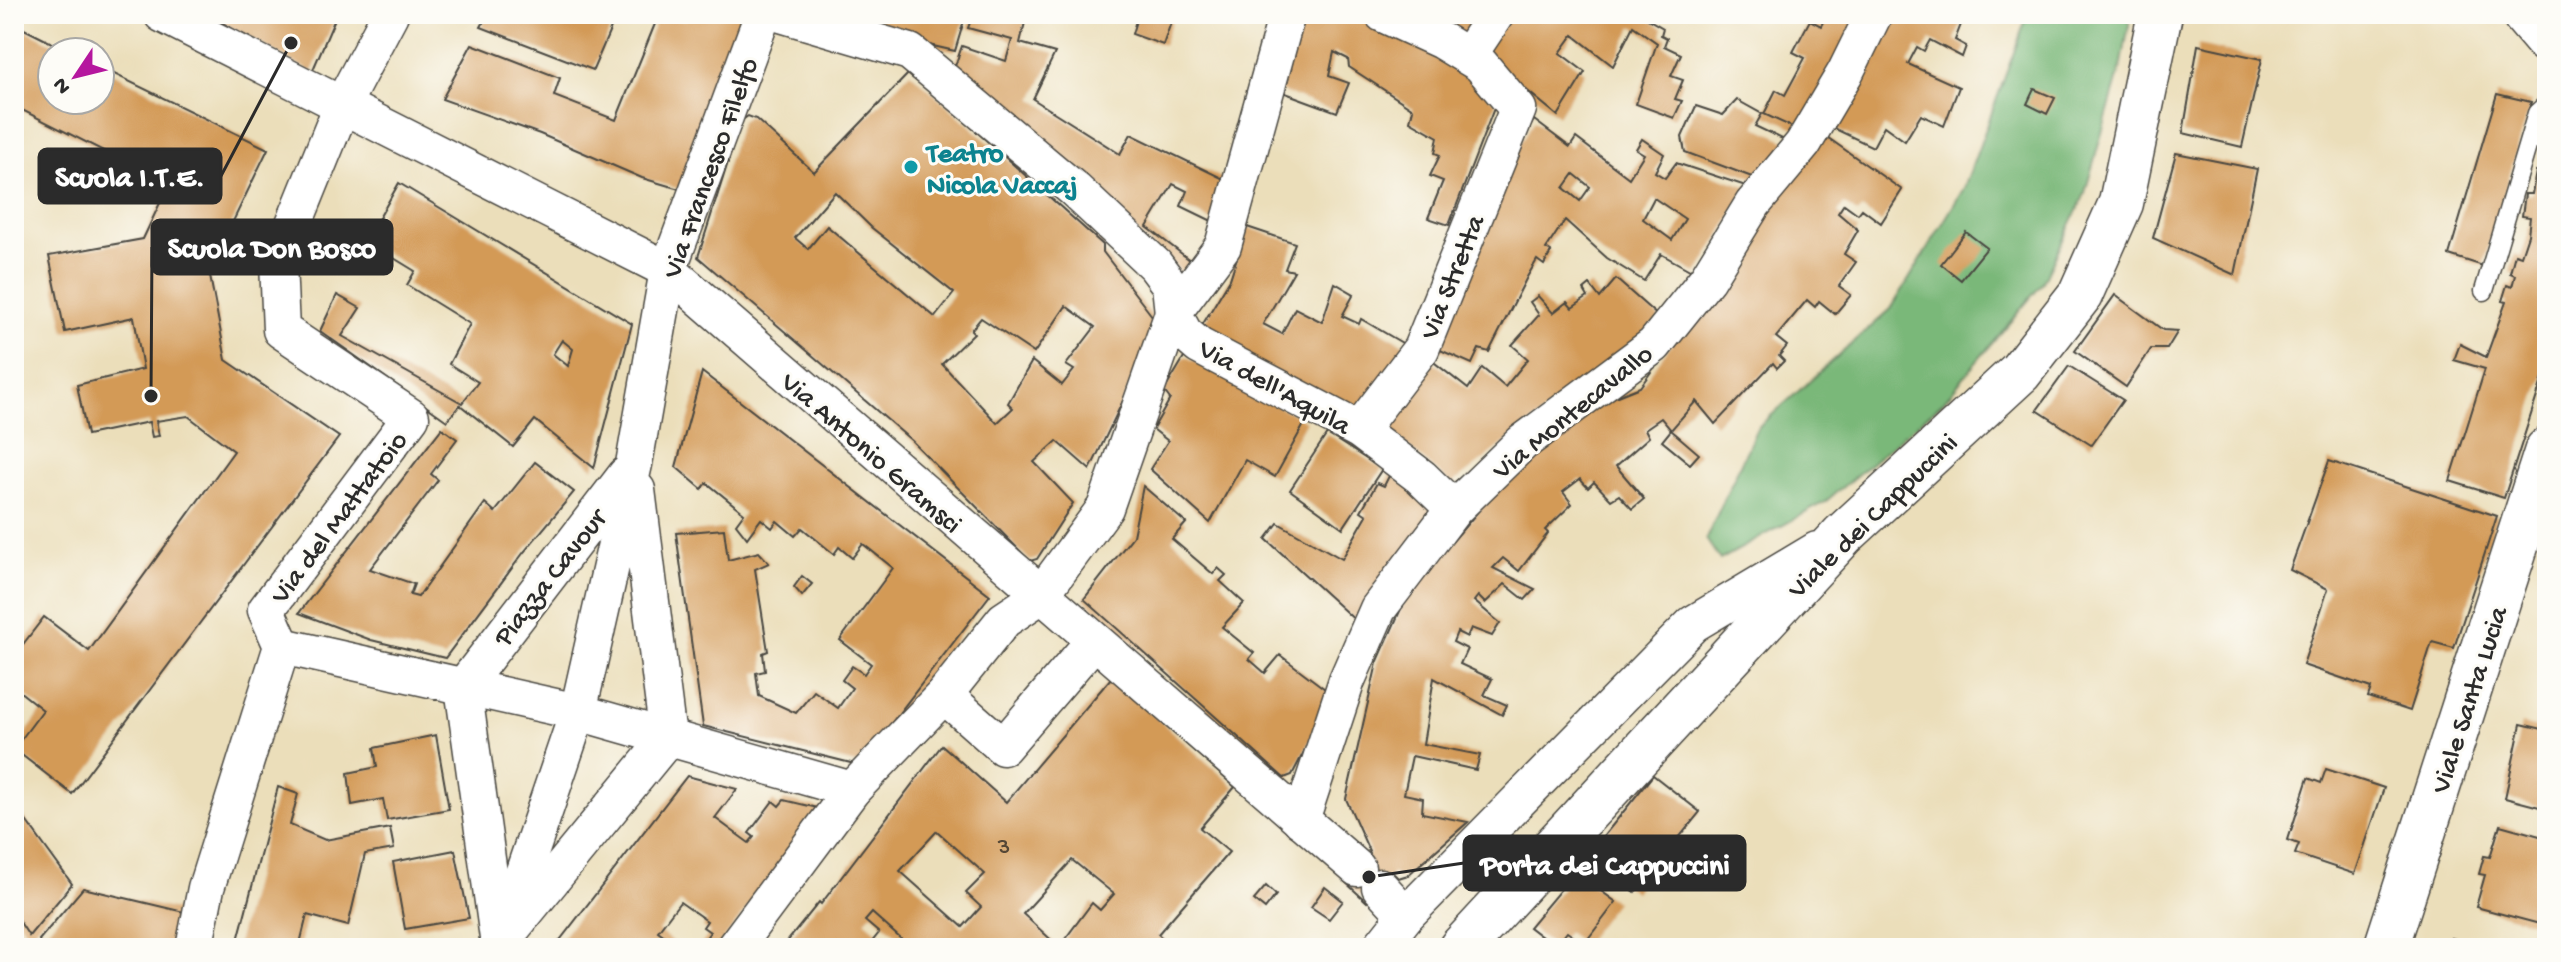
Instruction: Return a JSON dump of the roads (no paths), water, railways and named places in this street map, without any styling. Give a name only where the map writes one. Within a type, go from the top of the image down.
[{"type":"street","name":"Via Antonio Gramsci","points":[[162,14],[668,270],[1093,642],[1369,878],[1406,915]]},
{"type":"street","points":[[343,103],[390,14]]},
{"type":"street","name":"Via Francesco Filelfo","points":[[634,464],[668,270],[763,14]]},
{"type":"street","name":"Via dell'Aquila","points":[[781,14],[910,52],[1075,190],[1155,265],[1170,285],[1173,313],[1184,333],[1199,346],[1359,430],[1421,477],[1454,509]]},
{"type":"street","points":[[734,948],[852,790],[944,695],[1004,620],[1040,596],[1105,508],[1173,313],[1223,246],[1287,14]]},
{"type":"street","points":[[1383,14],[1468,56],[1496,14]]},
{"type":"street","name":"Via Montecavallo","points":[[1301,820],[1347,680],[1378,609],[1454,509],[1522,443],[1654,345],[1707,279],[1753,204],[1803,144],[1845,73],[1874,14]]},
{"type":"street","name":"Viale dei Cappuccini","points":[[1461,948],[1843,535],[2020,372],[2080,295],[2121,203],[2160,14]]},
{"type":"street","name":"Via Stretta","points":[[1359,430],[1421,349],[1518,109],[1480,64],[1468,56]]},
{"type":"street","name":"Via del Mattatoio","points":[[194,948],[206,888],[282,646],[266,610],[411,417],[281,330],[278,263],[343,103]]},
{"type":"street","name":"Viale Santa Lucia","points":[[2386,948],[2547,450]]},
{"type":"street","name":"Piazza Cavour","points":[[463,687],[634,464]]},
{"type":"street","name":"Piazza Cavour","points":[[498,947],[578,712],[634,464]]},
{"type":"street","name":"Piazza Cavour","points":[[634,464],[668,738]]},
{"type":"street","points":[[1380,948],[1406,915],[1693,624],[1843,535]]},
{"type":"street","points":[[944,695],[1003,747],[1093,642]]},
{"type":"street","points":[[282,646],[578,712],[852,790]]},
{"type":"street","points":[[463,687],[498,947]]},
{"type":"street","points":[[498,947],[668,738]]},
{"type":"lane","points":[[2484,291],[2537,113],[2547,104]]},
{"type":"place","name":"Scuola I.T.E.","points":[[291,43]]},
{"type":"place","name":"Teatro Nicola Vaccaj","points":[[911,167]]},
{"type":"place","name":"Scuola Don Bosco","points":[[151,396]]},
{"type":"place","name":"Porta dei Cappuccini","points":[[1369,877]]}]
